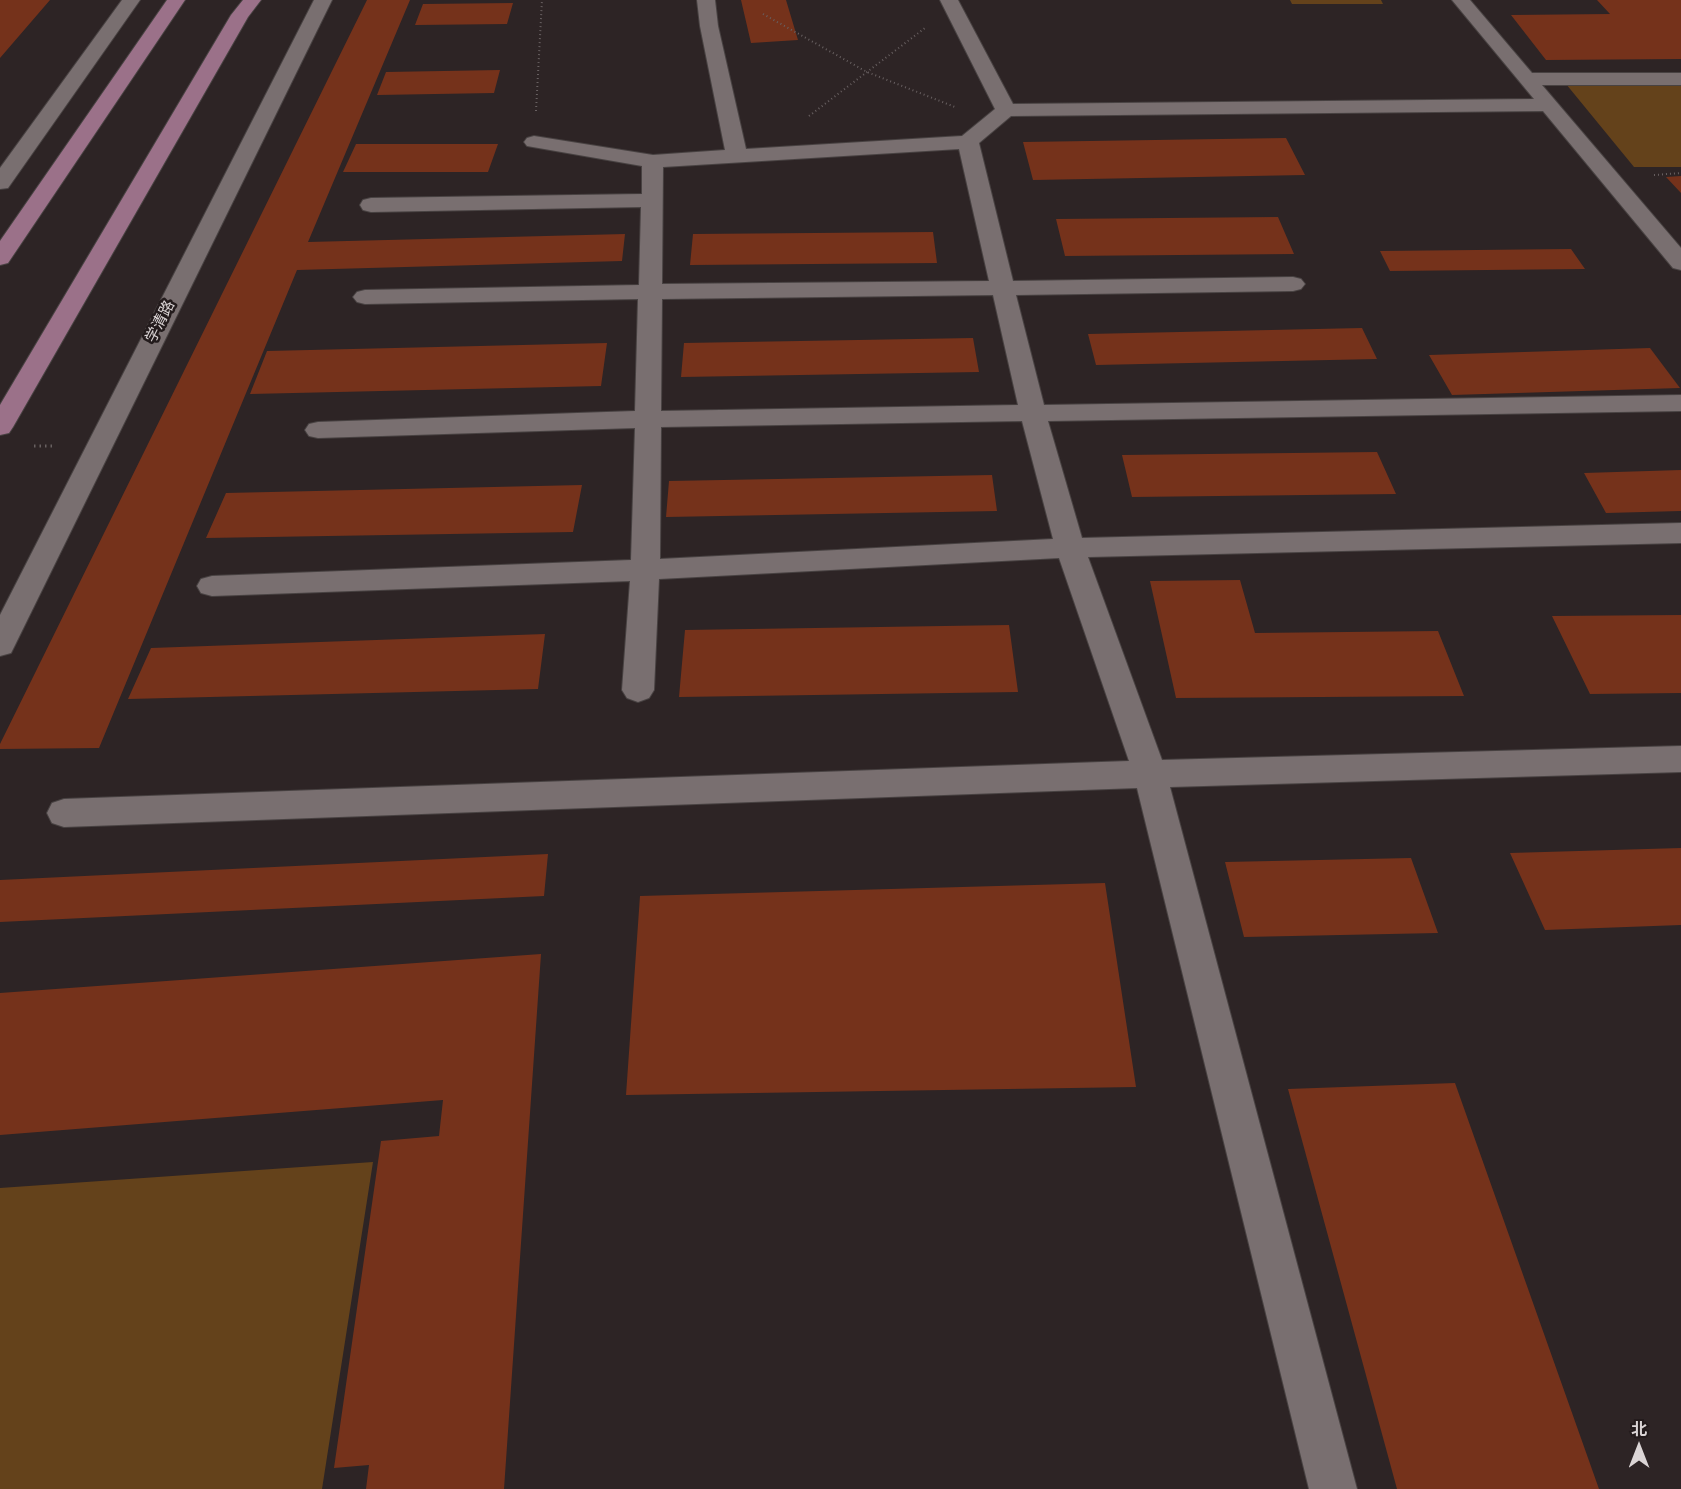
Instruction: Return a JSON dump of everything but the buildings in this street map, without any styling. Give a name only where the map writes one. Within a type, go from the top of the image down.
[{"type":"main road","points":[[0,258],[176,0]]},
{"type":"main road","points":[[0,427],[240,15],[252,0]]},
{"type":"street","points":[[0,183],[131,0]]},
{"type":"street","name":"学清路","points":[[0,645],[323,0]]},
{"type":"street","points":[[706,0],[709,26],[737,156]]},
{"type":"street","points":[[1461,0],[1681,263]]},
{"type":"street","points":[[951,4],[999,116]]},
{"type":"street","points":[[1527,79],[1681,79]]},
{"type":"street","points":[[534,142],[653,160],[968,142],[999,116],[1550,105]]},
{"type":"street","points":[[968,142],[1033,414],[1070,548],[1150,774],[1333,1489]]},
{"type":"street","points":[[638,690],[645,570],[653,160]]},
{"type":"street","points":[[371,205],[652,200]]},
{"type":"street","points":[[365,297],[650,290],[1002,289],[1293,284]]},
{"type":"street","points":[[318,430],[648,419],[1681,403]]},
{"type":"street","points":[[212,586],[645,570],[1070,548],[1681,533]]},
{"type":"street","points":[[64,813],[1150,774],[1681,759]]},
{"type":"path","points":[[534,142],[542,0]]},
{"type":"path","points":[[758,154],[867,72],[951,4]]},
{"type":"path","points":[[763,14],[867,72],[999,116]]},
{"type":"path","points":[[23,446],[57,446]]},
{"type":"shaded area","points":[[1290,0],[1381,0],[1383,4],[1292,4]]},
{"type":"shaded area","points":[[1681,83],[1681,167],[1634,167],[1566,84]]},
{"type":"shaded area","points":[[373,1162],[322,1489],[0,1489],[0,1188]]}]
